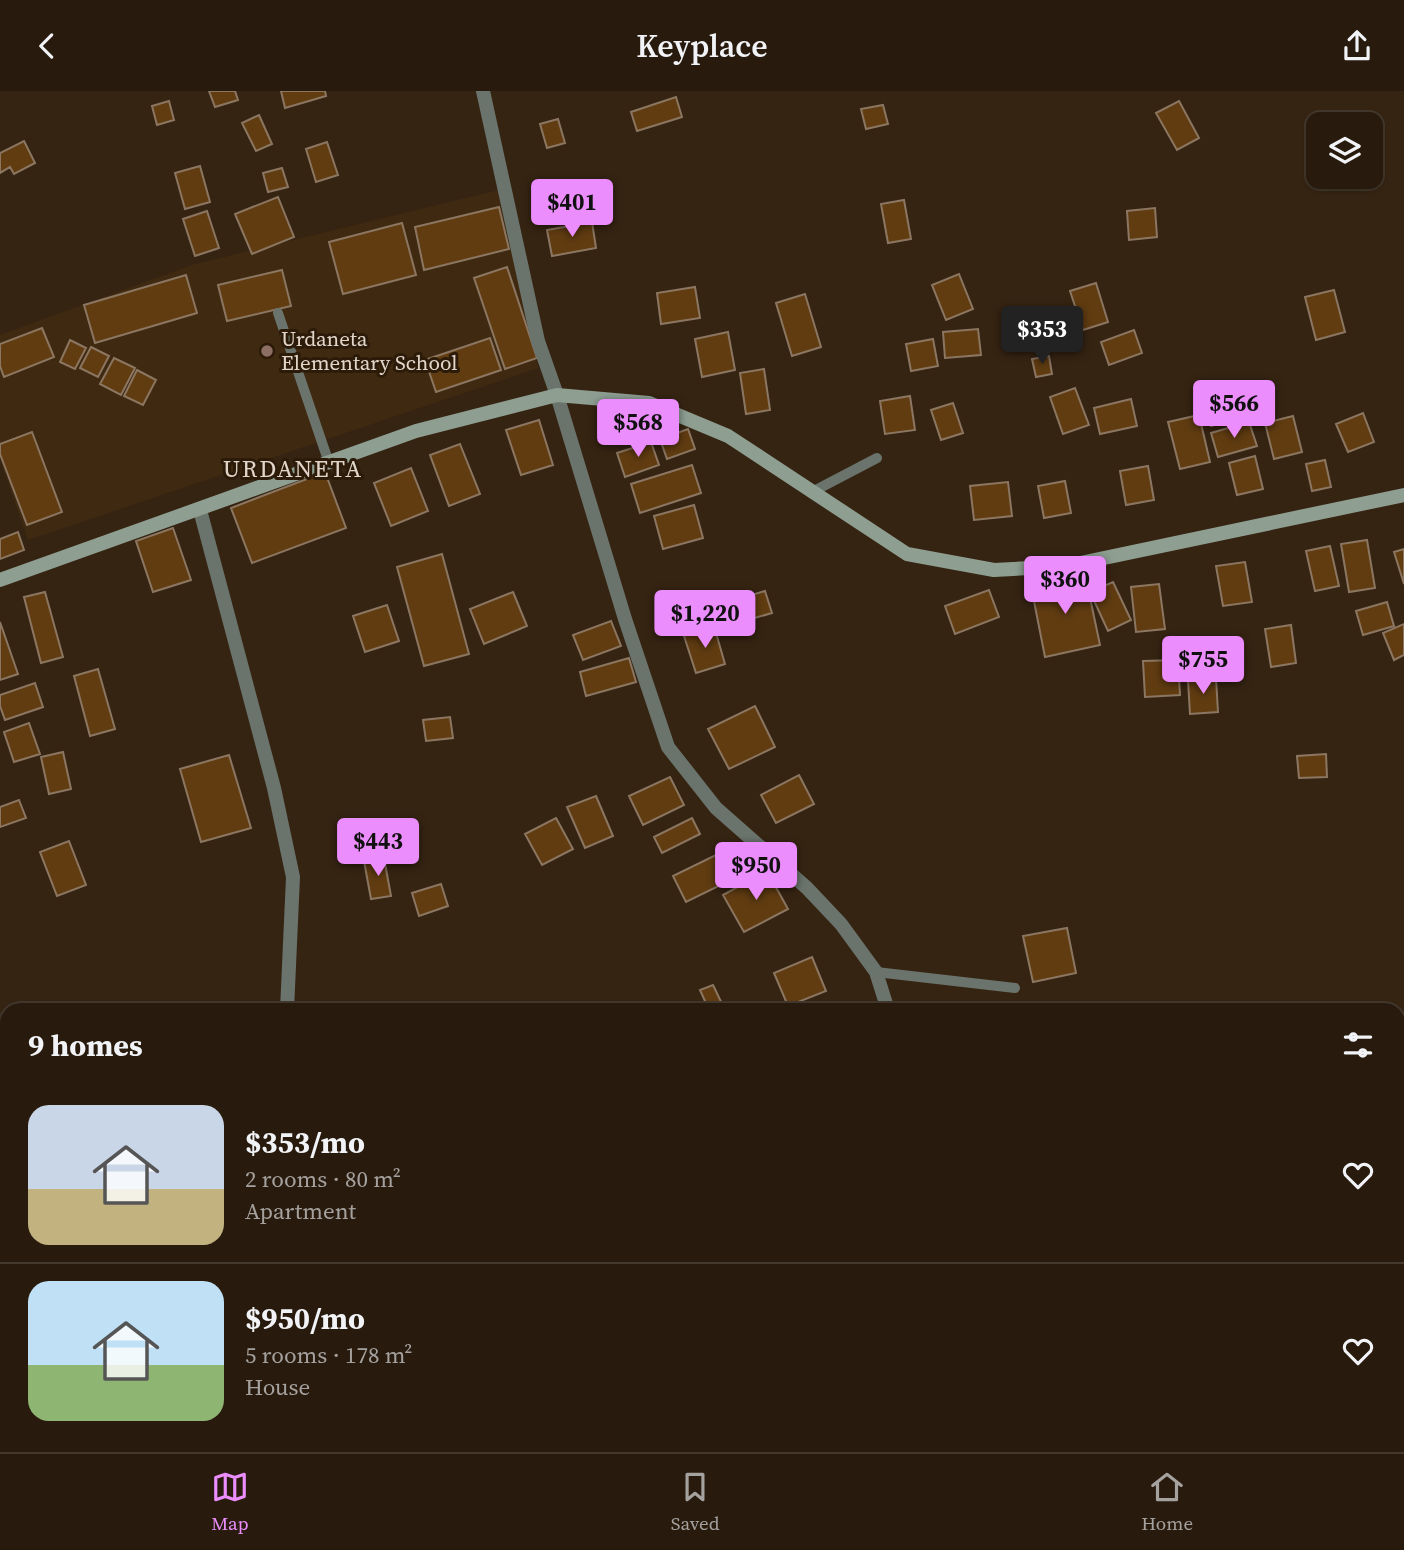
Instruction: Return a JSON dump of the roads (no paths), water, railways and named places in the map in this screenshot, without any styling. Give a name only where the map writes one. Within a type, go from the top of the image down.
[{"type":"street","points":[[483,91],[538,341],[668,747],[716,808],[807,888],[841,924],[876,972],[886,1003]]},
{"type":"street","points":[[0,580],[416,431],[557,395],[649,403],[728,436],[906,554],[993,570],[1066,566],[1404,495]]},
{"type":"street","points":[[200,510],[274,789],[293,877],[287,1003]]},
{"type":"lane","points":[[278,313],[329,463]]},
{"type":"lane","points":[[812,492],[877,458]]},
{"type":"lane","points":[[876,972],[1015,988]]},
{"type":"place","name":"Urdaneta Elementary School","points":[[267,351]]},
{"type":"district","name":"URDANETA","points":[[293,469]]}]
